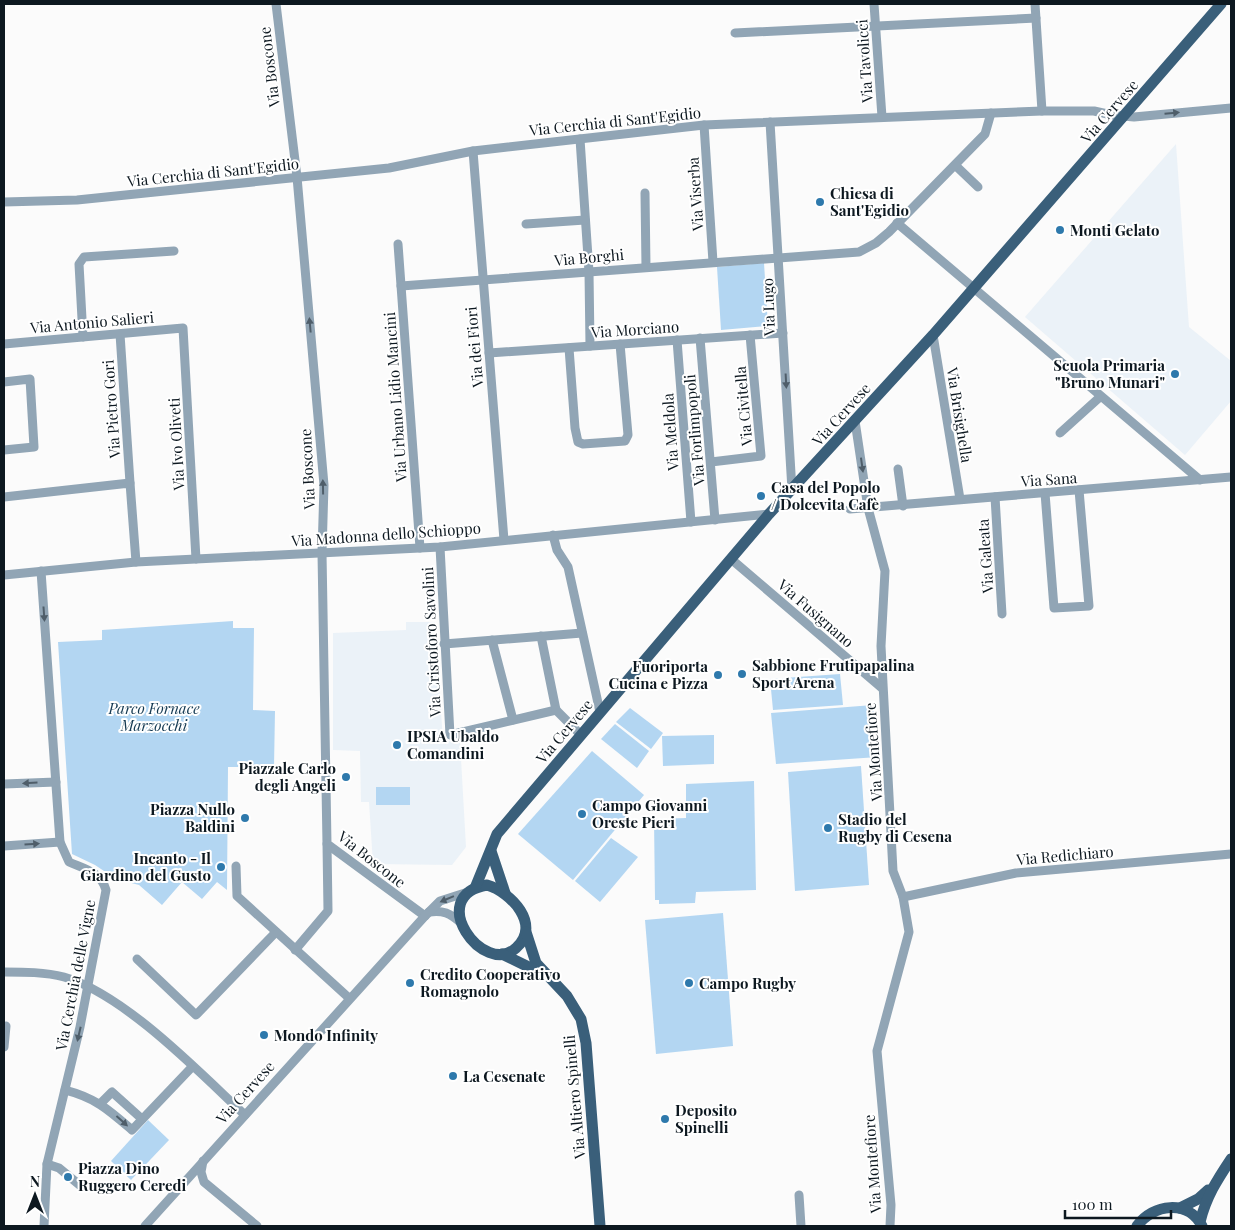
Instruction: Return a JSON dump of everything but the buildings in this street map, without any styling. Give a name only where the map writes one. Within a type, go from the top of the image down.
[{"type":"main road","name":"Via Cervese","points":[[471,890],[491,851],[497,834],[581,734],[770,514],[933,335],[1221,4]]},
{"type":"main road","points":[[491,851],[505,893],[521,911],[526,932],[522,942],[515,950],[494,954],[480,948],[468,937],[461,923],[460,904],[471,890],[487,886],[505,893]]},
{"type":"main road","name":"Via Altiero Spinelli","points":[[526,932],[536,963],[547,977],[567,996],[581,1019],[586,1043],[600,1226]]},
{"type":"main road","name":"Via Altiero Spinelli","points":[[502,954],[547,977]]},
{"type":"main road","points":[[1201,1224],[1205,1203],[1213,1186],[1231,1159]]},
{"type":"main road","points":[[1138,1226],[1148,1214],[1155,1210],[1180,1208],[1198,1199],[1213,1186]]},
{"type":"main road","points":[[1180,1208],[1191,1214],[1201,1224]]},
{"type":"street","name":"Via Boscone","points":[[276,4],[297,177],[324,485],[322,553],[326,844],[427,914]]},
{"type":"street","name":"Via Tavolicci","points":[[874,4],[882,117]]},
{"type":"street","points":[[1035,4],[1042,112]]},
{"type":"street","points":[[736,33],[1036,18]]},
{"type":"street","name":"Via Cerchia di Sant'Egidio","points":[[4,202],[77,200],[389,168],[472,151],[704,125],[991,113],[1094,111],[1123,117],[1231,108]]},
{"type":"street","name":"Via Borghi","points":[[401,286],[646,266],[859,252],[876,244],[985,134],[991,113]]},
{"type":"street","name":"Via Lugo","points":[[770,122],[780,258],[792,490]]},
{"type":"street","name":"Via Viserba","points":[[704,125],[714,262]]},
{"type":"street","points":[[580,139],[589,272],[590,346]]},
{"type":"street","name":"Via dei Fiori","points":[[472,151],[504,540]]},
{"type":"street","points":[[955,165],[978,187]]},
{"type":"street","points":[[645,193],[646,266]]},
{"type":"street","points":[[526,224],[585,220]]},
{"type":"street","points":[[897,224],[1200,480]]},
{"type":"street","name":"Via Urbano Lidio Mancini","points":[[398,244],[420,548]]},
{"type":"street","points":[[83,337],[79,264],[84,257],[174,251]]},
{"type":"street","name":"Via Antonio Salieri","points":[[4,344],[183,328]]},
{"type":"street","name":"Via Ivo Oliveti","points":[[183,328],[196,559]]},
{"type":"street","name":"Via Morciano","points":[[488,353],[783,333]]},
{"type":"street","name":"Via Pietro Gori","points":[[120,334],[136,562]]},
{"type":"street","name":"Via Civitella","points":[[711,462],[761,456],[750,335]]},
{"type":"street","name":"Via Brisighella","points":[[933,335],[960,499]]},
{"type":"street","name":"Via Forlimpopoli","points":[[700,338],[714,520]]},
{"type":"street","name":"Via Meldola","points":[[677,340],[691,522]]},
{"type":"street","points":[[569,348],[575,428],[578,442],[583,444],[618,442],[625,440],[628,436],[620,344]]},
{"type":"street","points":[[4,382],[30,379],[34,447],[4,450]]},
{"type":"street","points":[[1060,433],[1100,396]]},
{"type":"street","name":"Via Montefiore","points":[[855,421],[868,508],[885,570],[881,646],[882,688],[893,871],[903,897],[910,932],[877,1051],[891,1205],[890,1226]]},
{"type":"street","points":[[898,469],[903,506]]},
{"type":"street","name":"Via Sana","points":[[850,509],[1231,477]]},
{"type":"street","points":[[4,497],[130,483]]},
{"type":"street","points":[[1045,493],[1054,608],[1090,606],[1079,490]]},
{"type":"street","name":"Via Galeata","points":[[995,497],[1002,614]]},
{"type":"street","name":"Via Madonna dello Schioppo","points":[[4,575],[136,562],[440,547],[770,514]]},
{"type":"street","points":[[553,535],[557,550],[568,567],[600,712]]},
{"type":"street","name":"Via Cristoforo Savolini","points":[[440,547],[450,735],[513,720]]},
{"type":"street","name":"Via Fusignano","points":[[731,559],[882,688]]},
{"type":"street","name":"Via Cerchia delle Vigne","points":[[41,571],[60,842],[70,862],[98,875],[104,881],[106,890],[88,986],[48,1164],[44,1226]]},
{"type":"street","points":[[444,644],[582,633]]},
{"type":"street","points":[[541,636],[556,710],[581,734]]},
{"type":"street","points":[[492,640],[513,720],[556,710]]},
{"type":"street","points":[[4,784],[56,782]]},
{"type":"street","points":[[4,846],[60,842]]},
{"type":"street","points":[[296,950],[328,911],[326,844]]},
{"type":"street","name":"Via Redichiaro","points":[[903,897],[1016,873],[1231,854]]},
{"type":"street","points":[[236,866],[237,896],[349,998]]},
{"type":"street","name":"Via Cervese","points":[[146,1226],[349,998],[427,914],[446,898],[471,890]]},
{"type":"street","points":[[427,914],[440,911],[451,914],[461,923]]},
{"type":"street","points":[[138,959],[196,1015],[276,932]]},
{"type":"street","points":[[4,972],[42,973],[64,977],[88,986],[112,1000],[192,1066],[245,1115]]},
{"type":"street","points":[[4,1047],[6,1026]]},
{"type":"street","points":[[65,1090],[85,1095],[101,1103],[132,1130],[192,1066]]},
{"type":"street","points":[[101,1103],[112,1092],[142,1119]]},
{"type":"street","points":[[203,1161],[200,1172],[204,1182]]},
{"type":"street","points":[[48,1164],[59,1168],[82,1187]]},
{"type":"street","points":[[187,1178],[194,1178],[204,1182],[257,1226]]},
{"type":"street","points":[[800,1196],[801,1226]]},
{"type":"shaded area","points":[[1176,144],[1189,327],[1231,361],[1231,401],[1185,455],[1025,317]]},
{"type":"shaded area","name":"IPSIA Ubaldo Comandini","points":[[406,622],[435,622],[443,741],[460,741],[466,847],[452,865],[373,864],[369,802],[361,802],[360,751],[333,750],[333,633],[406,630]]},
{"type":"green space","points":[[764,263],[768,326],[721,330],[717,267]]},
{"type":"green space","name":"Parco Fornace Marzocchi","points":[[233,621],[233,628],[254,628],[253,710],[275,711],[274,767],[228,767],[227,890],[217,882],[202,899],[182,882],[162,905],[139,885],[116,879],[95,865],[72,854],[58,642],[102,640],[102,630]]},
{"type":"green space","points":[[840,674],[843,705],[773,710],[770,679]]},
{"type":"green space","points":[[873,705],[878,757],[776,764],[771,713]]},
{"type":"green space","points":[[630,708],[663,733],[651,749],[616,722]]},
{"type":"green space","points":[[615,724],[649,751],[637,768],[601,739]]},
{"type":"green space","points":[[714,735],[714,764],[663,766],[662,736]]},
{"type":"green space","name":"Campo Giovanni Oreste Pieri","points":[[592,751],[644,795],[573,880],[518,834]]},
{"type":"green space","name":"Stadio del Rugby di Cesena","points":[[861,766],[869,885],[795,891],[788,772]]},
{"type":"green space","points":[[754,781],[756,890],[696,892],[695,903],[659,904],[659,900],[655,900],[654,819],[686,818],[686,784]]},
{"type":"green space","points":[[376,787],[410,787],[410,805],[376,805]]},
{"type":"green space","points":[[611,838],[638,857],[600,902],[575,881]]},
{"type":"green space","name":"Campo Rugby","points":[[723,913],[733,1046],[656,1054],[645,920]]},
{"type":"green space","points":[[148,1120],[169,1140],[131,1180],[111,1161]]},
{"type":"place","name":"Chiesa di Sant'Egidio","points":[[820,202]]},
{"type":"place","name":"Monti Gelato","points":[[1060,230]]},
{"type":"place","name":"Scuola Primaria \"Bruno Munari\"","points":[[1175,374]]},
{"type":"place","name":"Casa del Popolo / Dolcevita Cafè","points":[[761,496]]},
{"type":"place","name":"Sabbione Frutipapalina Sport Arena","points":[[742,674]]},
{"type":"place","name":"Fuoriporta Cucina e Pizza","points":[[718,675]]},
{"type":"place","name":"IPSIA Ubaldo Comandini","points":[[397,745]]},
{"type":"place","name":"Piazzale Carlo degli Angeli","points":[[346,777]]},
{"type":"place","name":"Campo Giovanni Oreste Pieri","points":[[582,814]]},
{"type":"place","name":"Piazza Nullo Baldini","points":[[245,818]]},
{"type":"place","name":"Stadio del Rugby di Cesena","points":[[828,828]]},
{"type":"place","name":"Incanto - Il Giardino del Gusto","points":[[221,867]]},
{"type":"place","name":"Credito Cooperativo Romagnolo","points":[[410,983]]},
{"type":"place","name":"Campo Rugby","points":[[689,983]]},
{"type":"place","name":"Mondo Infinity","points":[[264,1035]]},
{"type":"place","name":"La Cesenate","points":[[453,1076]]},
{"type":"place","name":"Deposito Spinelli","points":[[665,1119]]},
{"type":"place","name":"Piazza Dino Ruggero Ceredi","points":[[68,1177]]}]
